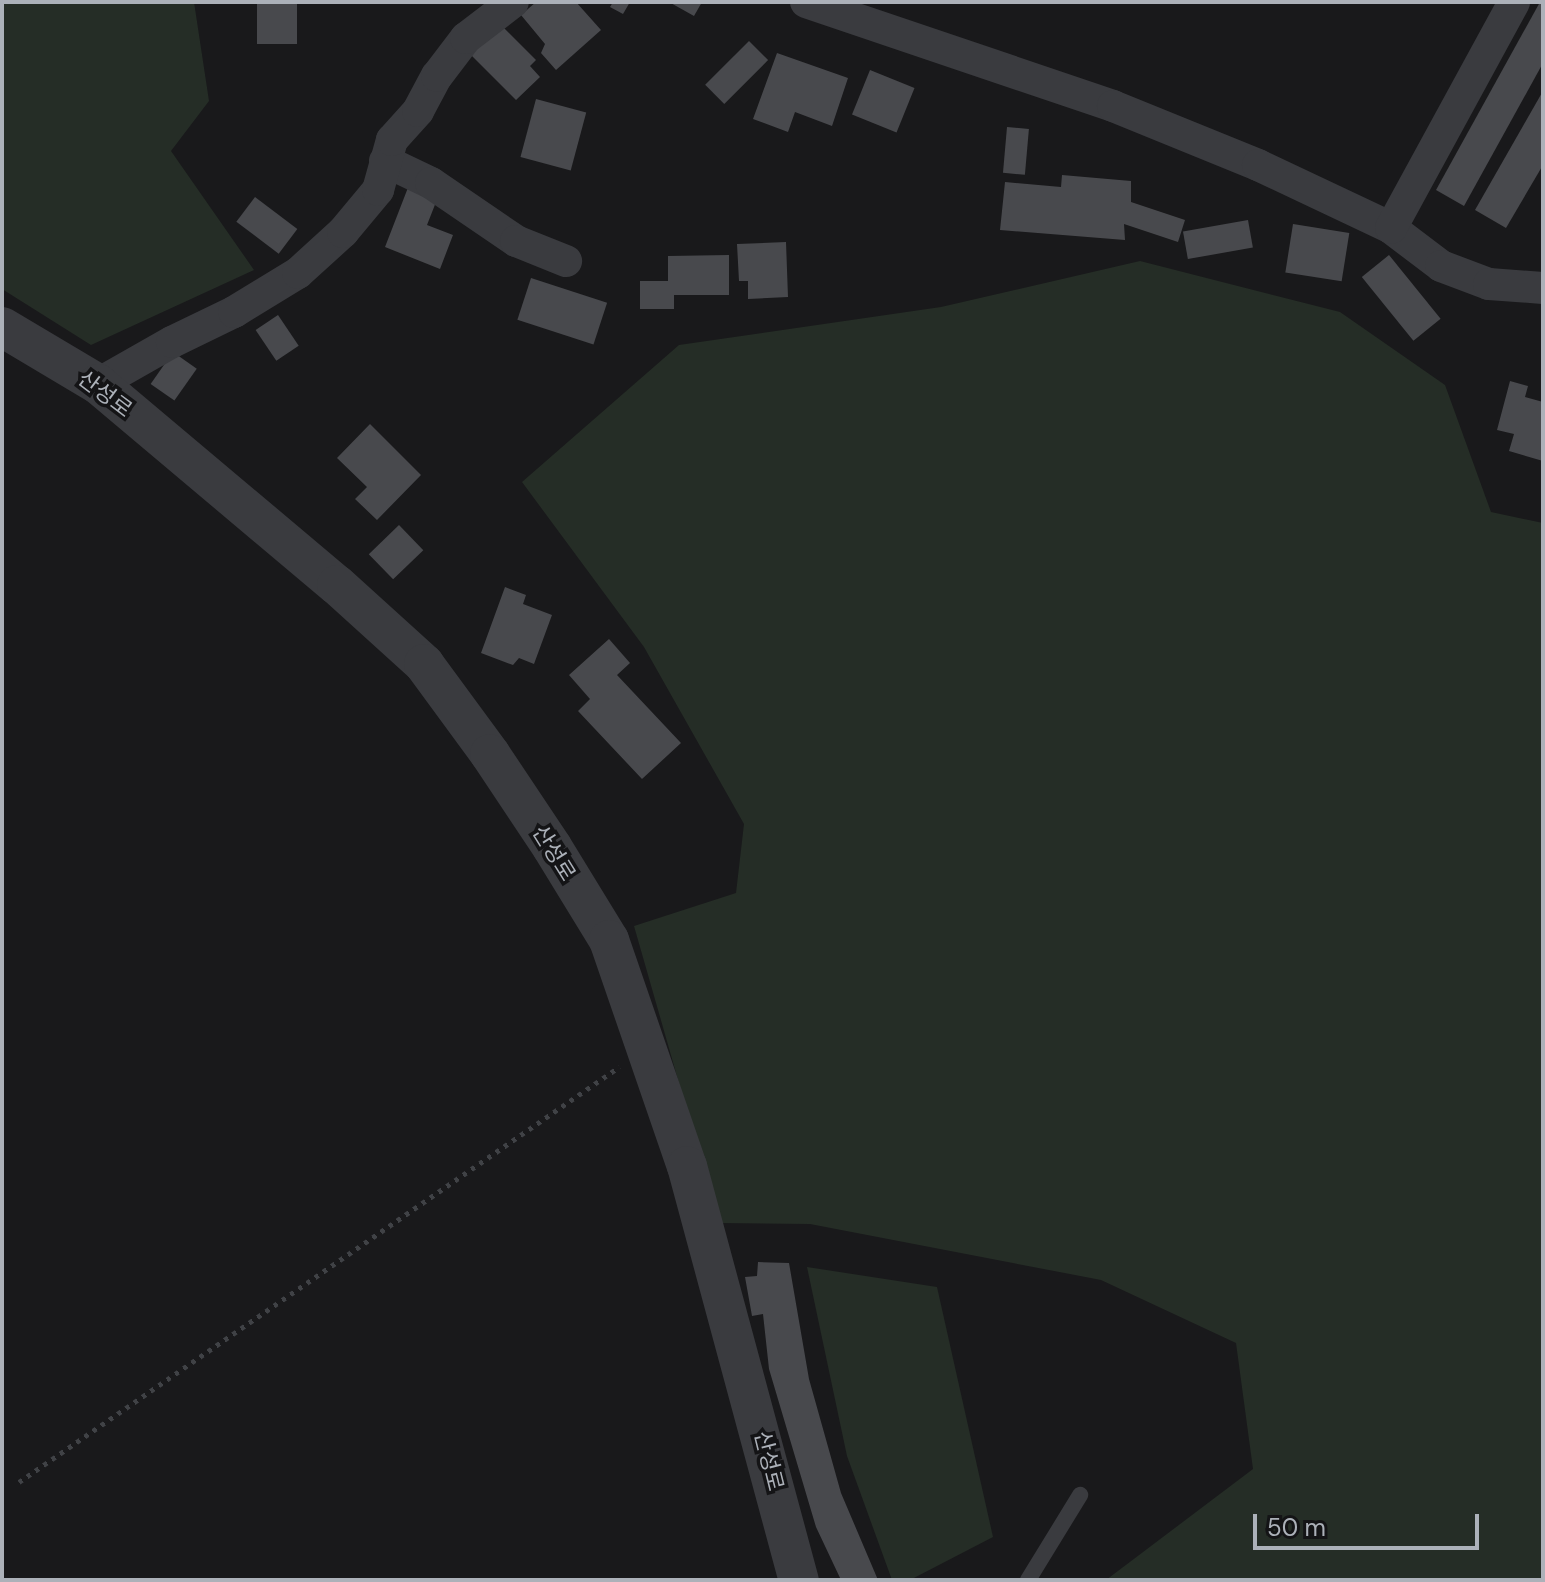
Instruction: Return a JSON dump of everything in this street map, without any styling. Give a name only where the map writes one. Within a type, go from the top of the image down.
[{"type":"street","points":[[98,384],[172,342],[234,312],[298,273],[343,232],[378,190],[392,140],[418,111],[437,76],[466,38],[513,2]]},
{"type":"street","points":[[806,2],[1113,106],[1258,165],[1391,228],[1441,266],[1489,284],[1543,288]]},
{"type":"street","points":[[1391,228],[1514,2]]},
{"type":"street","points":[[385,161],[431,183],[516,241],[566,261]]},
{"type":"street","name":"산성로","points":[[2,327],[98,384],[337,585],[424,664],[490,754],[609,940],[687,1166],[799,1580]]},
{"type":"lane","points":[[1028,1580],[1080,1495]]},
{"type":"path","points":[[19,1482],[646,1048]]},
{"type":"shaded area","points":[[2,2],[194,2],[209,101],[171,151],[254,270],[91,345],[2,289]]},
{"type":"shaded area","points":[[1140,261],[1340,312],[1445,385],[1491,512],[1543,523],[1543,1580],[1106,1580],[1253,1469],[1236,1343],[1101,1280],[810,1224],[719,1223],[634,926],[736,893],[744,824],[644,647],[522,482],[679,345],[941,307]]},
{"type":"shaded area","points":[[807,1267],[937,1287],[993,1537],[910,1580],[892,1580],[847,1456]]},
{"type":"building","points":[[257,2],[297,2],[297,44],[257,44]]},
{"type":"building","points":[[536,2],[576,2],[601,30],[556,70],[541,53],[545,44],[521,15]]},
{"type":"building","points":[[613,2],[630,2],[623,14],[610,7]]},
{"type":"building","points":[[669,2],[702,2],[694,16]]},
{"type":"building","points":[[1540,2],[1543,2],[1543,63],[1464,206],[1436,190]]},
{"type":"building","points":[[499,23],[536,60],[530,66],[540,77],[516,100],[469,53]]},
{"type":"building","points":[[749,41],[768,60],[724,104],[705,85]]},
{"type":"building","points":[[777,53],[848,78],[832,126],[795,112],[788,132],[753,119]]},
{"type":"building","points":[[870,70],[915,88],[897,132],[852,115]]},
{"type":"building","points":[[1543,91],[1543,165],[1506,228],[1475,210]]},
{"type":"building","points":[[536,99],[586,112],[571,170],[520,157]]},
{"type":"building","points":[[1007,127],[1029,129],[1025,175],[1003,173]]},
{"type":"building","points":[[1062,175],[1131,181],[1131,202],[1185,220],[1178,242],[1124,224],[1125,240],[1000,230],[1005,182],[1061,187]]},
{"type":"building","points":[[409,185],[438,197],[427,225],[453,235],[440,269],[385,247]]},
{"type":"building","points":[[255,197],[297,229],[279,254],[236,222]]},
{"type":"building","points":[[1248,220],[1253,248],[1188,259],[1183,231]]},
{"type":"building","points":[[1293,224],[1349,233],[1342,281],[1285,272]]},
{"type":"building","points":[[786,242],[788,297],[748,299],[748,281],[739,281],[737,244]]},
{"type":"building","points":[[729,255],[729,295],[674,295],[674,309],[640,309],[640,281],[668,281],[668,256]]},
{"type":"building","points":[[1389,255],[1441,319],[1413,341],[1362,277]]},
{"type":"building","points":[[531,278],[607,303],[593,345],[517,320]]},
{"type":"building","points":[[278,315],[299,346],[276,361],[256,330]]},
{"type":"building","points":[[173,352],[197,369],[174,401],[151,384]]},
{"type":"building","points":[[1510,381],[1528,386],[1525,397],[1543,402],[1543,461],[1509,451],[1514,434],[1497,430]]},
{"type":"building","points":[[370,424],[421,475],[377,520],[355,499],[367,487],[337,458]]},
{"type":"building","points":[[399,525],[423,550],[393,579],[369,554]]},
{"type":"building","points":[[505,587],[526,595],[523,604],[552,615],[534,664],[519,658],[513,665],[481,653]]},
{"type":"building","points":[[609,639],[630,663],[617,675],[681,743],[642,779],[578,711],[590,699],[569,675]]},
{"type":"building","points":[[758,1262],[789,1263],[809,1379],[841,1493],[878,1580],[841,1580],[816,1527],[769,1369],[763,1314],[752,1316],[745,1277],[757,1276]]}]
